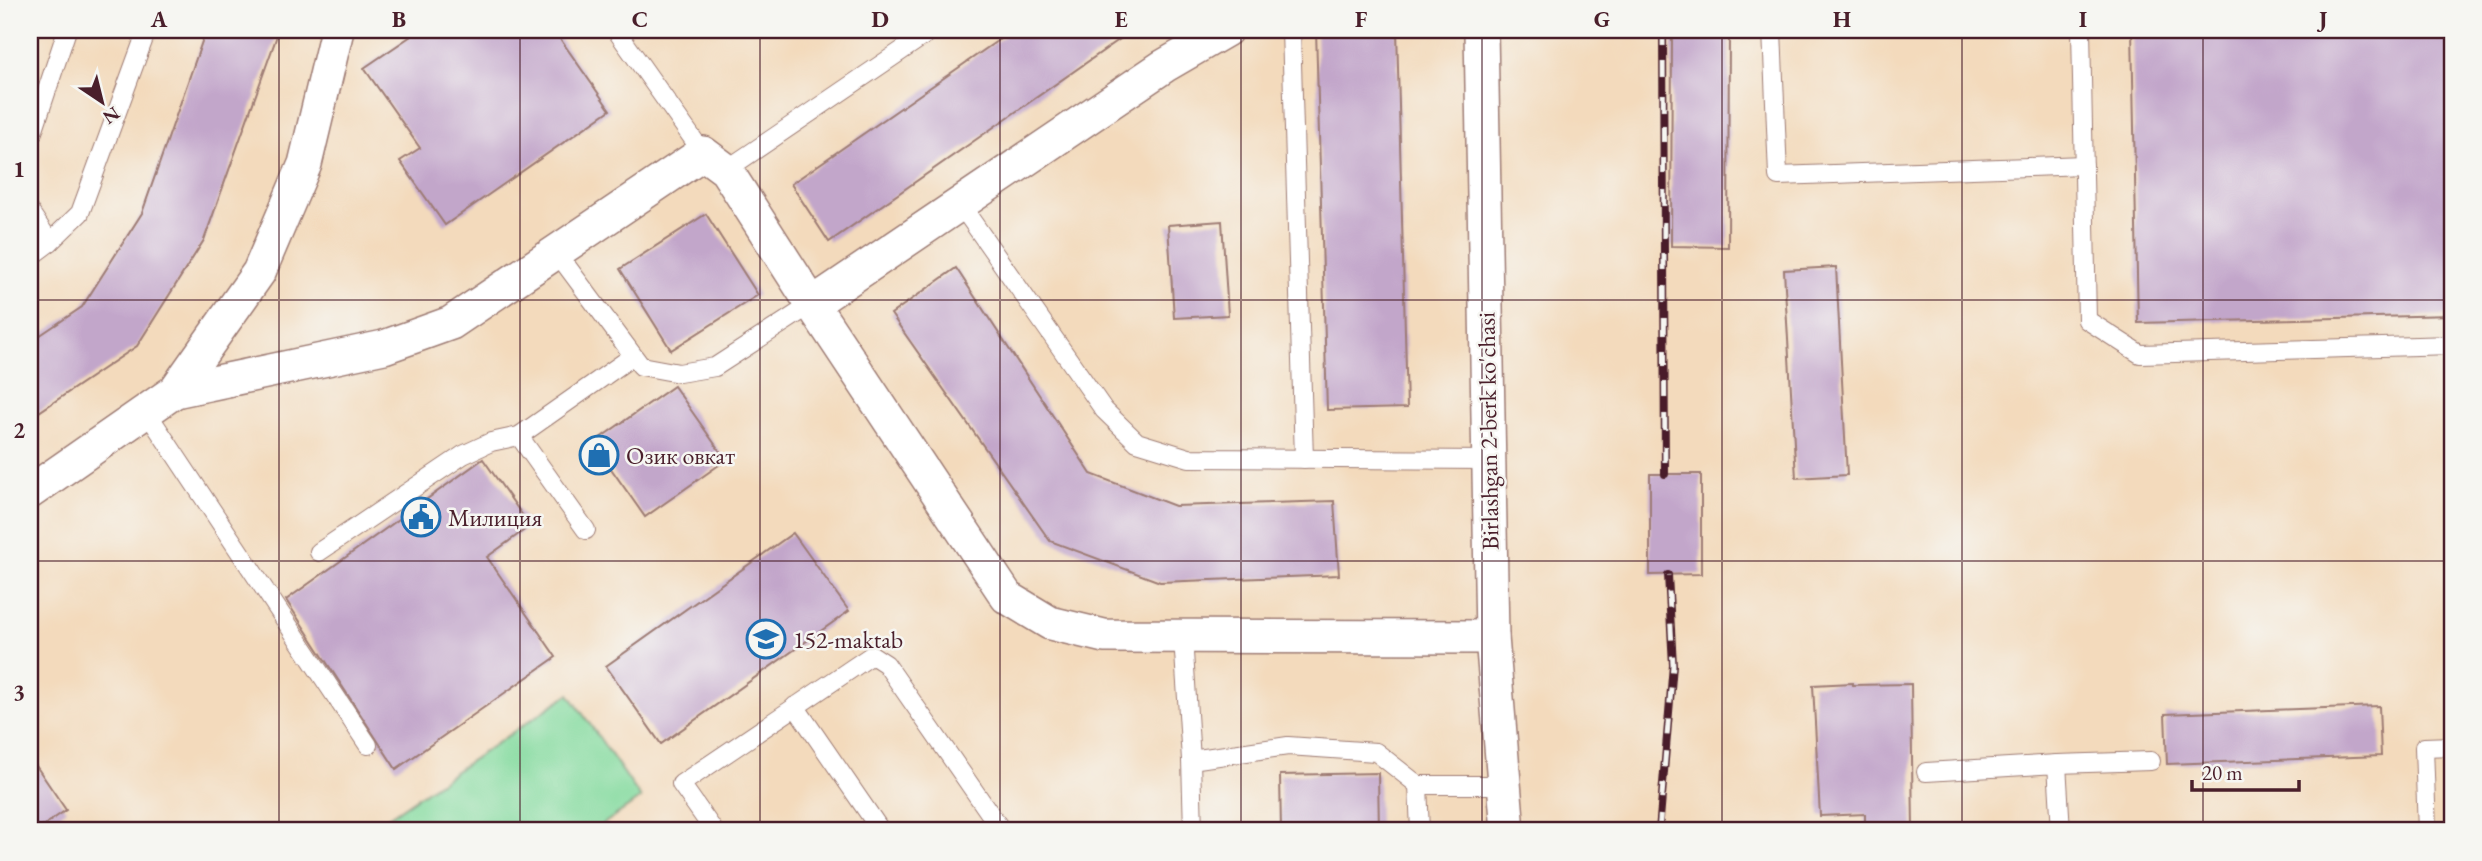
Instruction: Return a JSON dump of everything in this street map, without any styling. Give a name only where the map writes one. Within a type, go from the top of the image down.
[{"type":"street","points":[[30,492],[174,390],[259,272],[304,164],[337,30]]},
{"type":"street","points":[[812,304],[1164,66],[1226,30]]},
{"type":"street","name":"Birlashgan 2-berk ko'chasi","points":[[1481,30],[1492,637],[1508,831]]},
{"type":"street","points":[[174,390],[384,347],[451,323],[557,253],[715,162],[1007,597],[1050,623],[1104,636],[1492,637]]},
{"type":"lane","points":[[30,141],[68,30]]},
{"type":"lane","points":[[30,257],[50,242],[80,212],[147,30]]},
{"type":"lane","points":[[616,30],[715,162],[932,30]]},
{"type":"lane","points":[[1291,30],[1304,459]]},
{"type":"lane","points":[[1772,30],[1778,176],[2084,165]]},
{"type":"lane","points":[[2081,30],[2087,320],[2140,354],[2452,345]]},
{"type":"lane","points":[[960,204],[1104,410],[1137,442],[1189,458],[1489,460]]},
{"type":"lane","points":[[30,212],[50,242]]},
{"type":"lane","points":[[557,253],[641,366],[679,373],[715,367],[812,304]]},
{"type":"lane","points":[[319,552],[463,454],[491,442],[519,436],[633,356]]},
{"type":"lane","points":[[146,411],[368,745]]},
{"type":"lane","points":[[519,436],[586,530]]},
{"type":"lane","points":[[1183,637],[1193,831]]},
{"type":"lane","points":[[714,831],[681,784],[872,655],[886,664],[1002,831]]},
{"type":"lane","points":[[795,706],[881,831]]},
{"type":"lane","points":[[1191,760],[1289,746],[1376,752],[1418,785],[1504,785]]},
{"type":"lane","points":[[2427,831],[2424,747],[2452,746]]},
{"type":"lane","points":[[1926,772],[2151,761]]},
{"type":"lane","points":[[2057,764],[2062,831]]},
{"type":"lane","points":[[1418,785],[1420,831]]},
{"type":"green space","points":[[569,694],[641,798],[593,831],[382,831],[378,824]]},
{"type":"building","points":[[206,30],[279,30],[204,240],[137,346],[30,418],[30,342],[82,307],[142,213]]},
{"type":"building","points":[[420,30],[554,30],[610,110],[445,225],[400,161],[420,148],[364,68]]},
{"type":"building","points":[[1013,30],[1133,30],[829,242],[791,184]]},
{"type":"building","points":[[1316,30],[1397,30],[1407,408],[1327,410]]},
{"type":"building","points":[[1672,30],[1729,30],[1728,247],[1671,246]]},
{"type":"building","points":[[2132,30],[2452,30],[2452,315],[2138,323]]},
{"type":"building","points":[[706,214],[758,295],[671,350],[620,269]]},
{"type":"building","points":[[1222,221],[1228,315],[1174,318],[1168,225]]},
{"type":"building","points":[[1836,267],[1847,475],[1796,478],[1784,270]]},
{"type":"building","points":[[956,268],[1091,474],[1175,506],[1334,501],[1339,575],[1160,582],[1050,541],[891,314]]},
{"type":"building","points":[[674,386],[726,460],[645,517],[593,443]]},
{"type":"building","points":[[483,459],[530,526],[487,557],[556,657],[396,769],[286,600]]},
{"type":"building","points":[[1650,474],[1701,474],[1701,574],[1650,575]]},
{"type":"building","points":[[793,533],[849,611],[661,744],[606,666]]},
{"type":"building","points":[[1911,684],[1913,831],[1865,831],[1865,814],[1820,816],[1813,685]]},
{"type":"building","points":[[2379,706],[2381,756],[2167,764],[2165,714]]},
{"type":"building","points":[[30,757],[66,810],[36,831],[30,831]]},
{"type":"building","points":[[1378,773],[1379,831],[1281,831],[1280,775]]},
{"type":"railway","points":[[1663,30],[1665,474]]},
{"type":"railway","points":[[1659,831],[1673,665],[1668,575]]},
{"type":"place","name":"Озик овкат","points":[[599,455]]},
{"type":"place","name":"Милиция","points":[[421,517]]},
{"type":"place","name":"152-maktab","points":[[766,639]]}]
